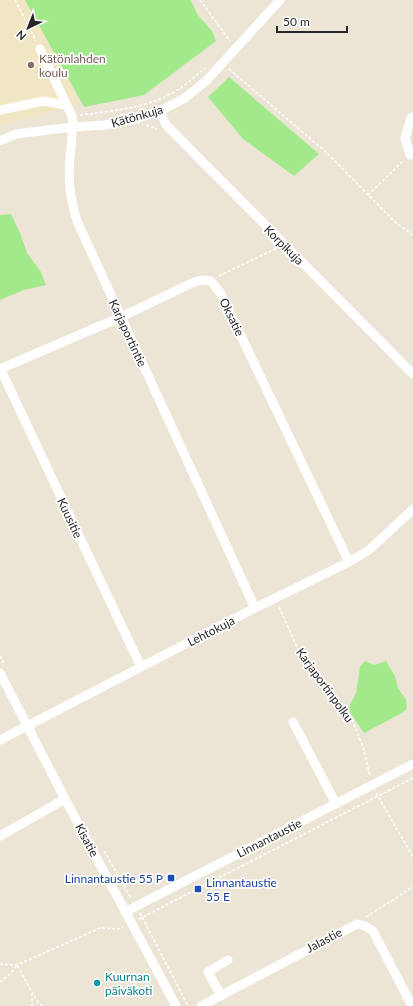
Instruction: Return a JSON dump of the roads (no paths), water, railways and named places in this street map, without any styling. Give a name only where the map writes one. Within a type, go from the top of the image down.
[{"type":"street","name":"Kätönkuja","points":[[0,141],[16,134],[105,125],[135,119],[160,111],[185,98],[207,80],[280,0]]},
{"type":"street","name":"Karjaportintie","points":[[40,49],[65,105],[72,116],[74,127],[69,179],[70,199],[77,221],[255,608]]},
{"type":"street","points":[[0,110],[44,101],[65,105]]},
{"type":"street","name":"Korpikuja","points":[[160,111],[166,125],[413,374]]},
{"type":"street","points":[[411,153],[405,138],[411,118],[413,117]]},
{"type":"street","name":"Oksatie","points":[[121,317],[192,283],[201,280],[211,281],[221,294],[349,562]]},
{"type":"street","points":[[0,369],[121,317]]},
{"type":"street","name":"Kuusitie","points":[[0,369],[141,667]]},
{"type":"street","name":"Lehtokuja","points":[[0,740],[255,608],[349,562],[369,550],[413,509]]},
{"type":"street","name":"Kisatie","points":[[0,673],[131,924],[176,1006]]},
{"type":"street","points":[[293,722],[336,804]]},
{"type":"street","name":"Linnantaustie","points":[[125,912],[413,764]]},
{"type":"street","points":[[0,836],[65,799]]},
{"type":"street","name":"Jalastie","points":[[201,1006],[357,924],[365,926],[373,931],[412,1006]]},
{"type":"street","points":[[221,996],[208,972],[228,960]]},
{"type":"place","name":"Kätönlahden koulu","points":[[31,65]]},
{"type":"place","name":"Linnantaustie 55 P","points":[[171,878]]},
{"type":"place","name":"Linnantaustie 55 E","points":[[198,889]]},
{"type":"place","name":"Kuurnan päiväkoti","points":[[97,983]]}]
